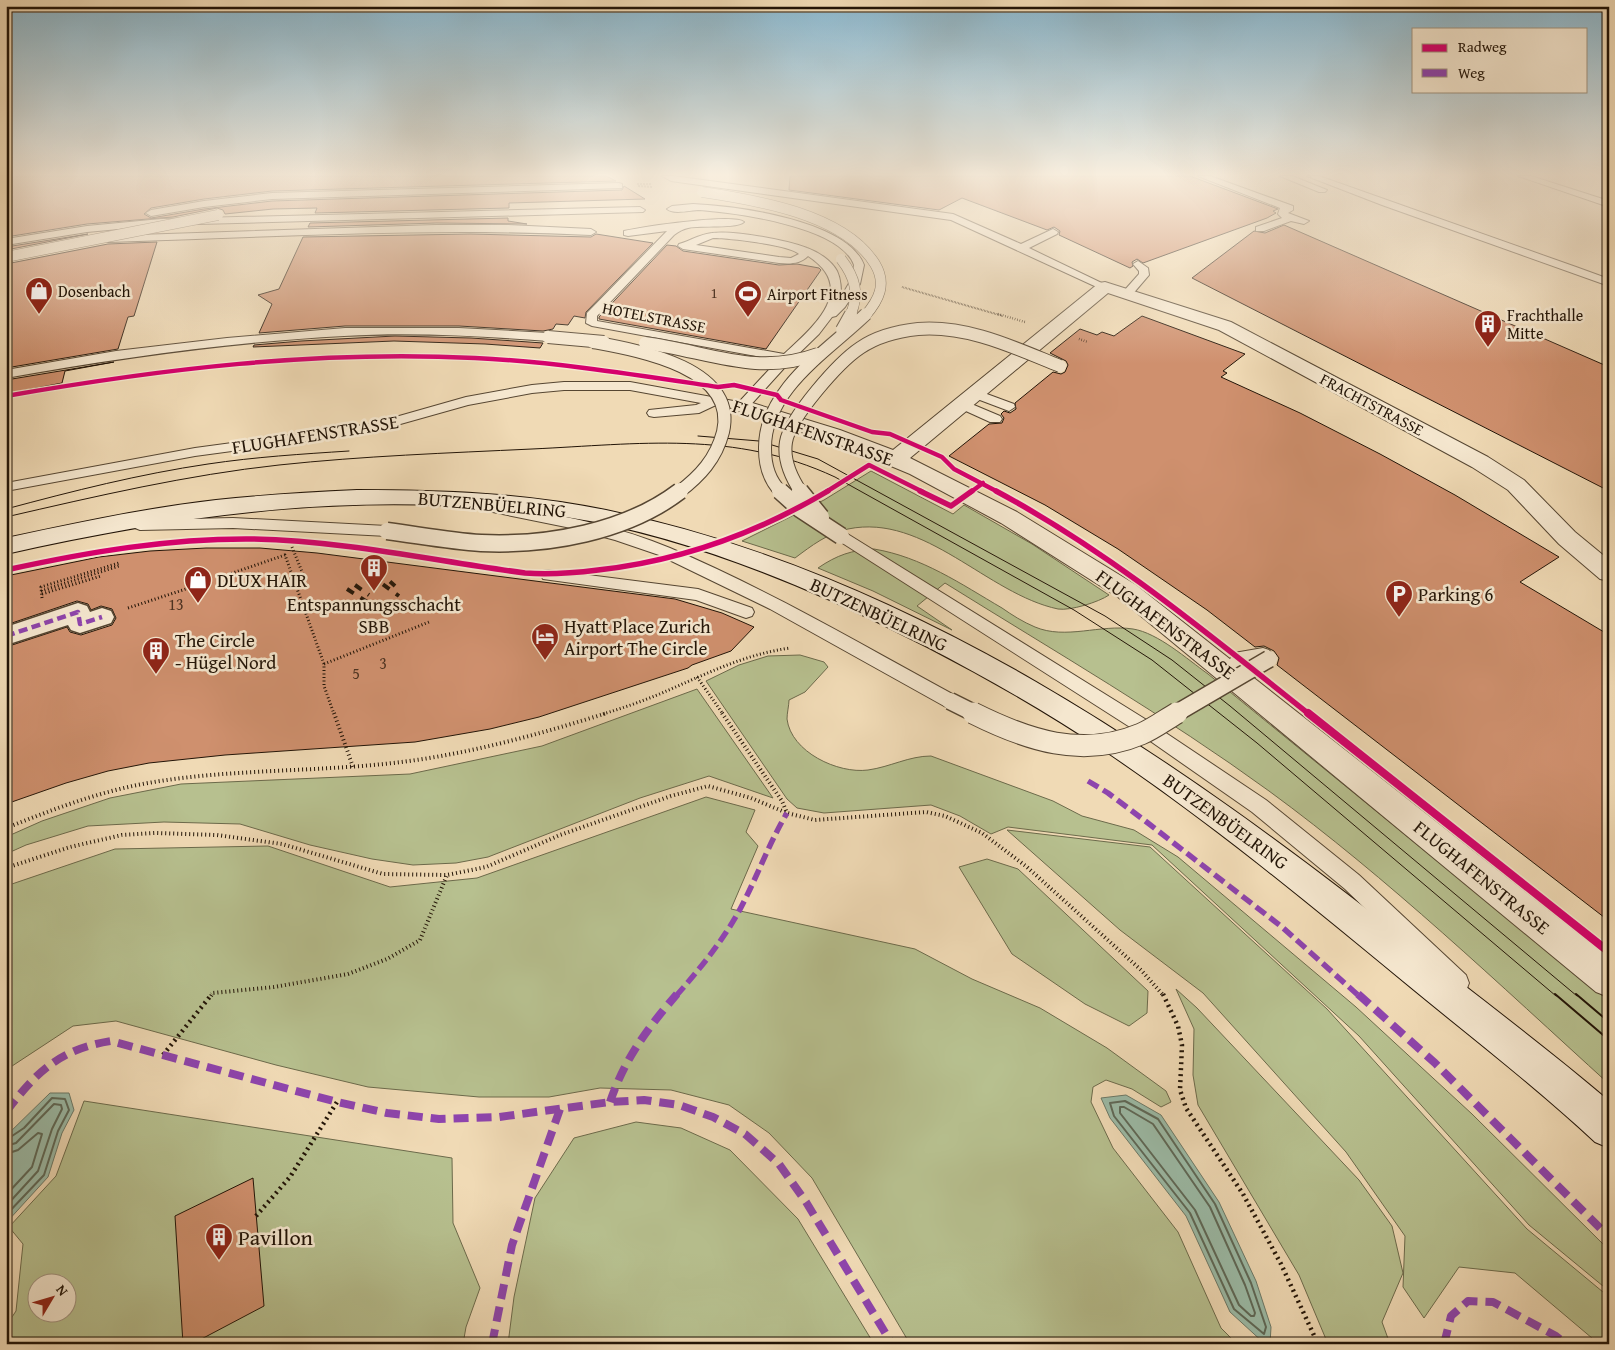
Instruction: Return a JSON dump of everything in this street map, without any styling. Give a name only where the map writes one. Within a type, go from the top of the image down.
[{"type":"street","name":"FRACHTSTRASSE","points":[[1105,287],[1225,326],[1480,462],[1516,485],[1567,538],[1609,573]]},
{"type":"street","points":[[895,459],[1105,287]]},
{"type":"street","name":"FLUGHAFENSTRASSE","points":[[742,406],[816,429],[895,459],[968,494],[1057,545],[1127,591],[1609,980]]},
{"type":"street","name":"BUTZENBÜELRING","points":[[6,546],[38,538],[137,520],[273,501],[356,496],[433,498],[518,504],[572,511],[701,542],[781,569],[907,626],[970,658],[1072,716],[1150,766],[1306,880],[1603,1122]]},
{"type":"street","points":[[6,636],[78,612],[80,624],[102,617]]},
{"type":"lane","points":[[6,242],[21,239]]},
{"type":"lane","points":[[6,242],[25,239]]},
{"type":"lane","points":[[6,257],[97,239]]},
{"type":"lane","points":[[6,253],[112,239]]},
{"type":"lane","name":"HOTELSTRASSE","points":[[664,239],[591,315],[592,323],[787,358]]},
{"type":"lane","points":[[688,246],[698,239]]},
{"type":"lane","points":[[751,239],[804,250],[826,265],[834,278],[836,286],[834,302],[823,323]]},
{"type":"lane","points":[[810,239],[841,259],[851,271],[856,295],[854,310],[836,339]]},
{"type":"lane","points":[[742,406],[846,298],[858,274],[859,266],[857,260],[838,242],[832,239]]},
{"type":"lane","points":[[852,239],[866,251],[878,267],[881,290],[876,302],[865,316],[836,339],[778,403],[766,428],[764,447],[768,471],[778,488],[802,510],[841,536],[1177,748],[1259,806],[1352,882],[1603,1122]]},
{"type":"lane","points":[[1001,239],[1105,287]]},
{"type":"lane","points":[[1022,248],[1039,239]]},
{"type":"lane","points":[[1488,239],[1609,283]]},
{"type":"lane","points":[[660,242],[785,261],[799,259],[804,255],[804,250]]},
{"type":"lane","points":[[1127,294],[1144,275],[1144,270],[1138,264]]},
{"type":"lane","points":[[841,536],[825,522],[800,490],[787,467],[786,446],[789,431],[805,404],[855,352],[871,342],[898,333],[917,329],[942,329],[965,331],[990,338],[1061,365],[1028,351]]},
{"type":"lane","points":[[6,374],[116,355],[345,332],[459,331],[548,336],[642,351],[671,361],[694,373],[711,388],[724,414],[722,439],[712,459],[695,479],[672,496],[633,517],[594,530],[560,538],[495,543],[387,531],[212,522],[141,524],[38,538]]},
{"type":"lane","points":[[593,342],[651,344],[766,365],[794,363],[811,358],[826,350]]},
{"type":"lane","name":"FLUGHAFENSTRASSE","points":[[6,487],[185,454],[372,428],[466,402],[532,389],[621,385],[742,406]]},
{"type":"lane","points":[[969,399],[1009,408]]},
{"type":"lane","points":[[969,399],[995,419]]},
{"type":"lane","points":[[654,413],[699,409],[715,400]]},
{"type":"lane","points":[[433,498],[566,522],[620,536],[664,551],[776,605],[999,727],[1028,739],[1064,746],[1097,746],[1120,742],[1142,734],[1266,656],[1240,658],[1230,673]]},
{"type":"lane","points":[[549,575],[698,595],[746,612]]},
{"type":"path","points":[[218,578],[285,555],[324,664],[324,686],[353,767]]},
{"type":"path","points":[[296,557],[305,579],[296,582]]},
{"type":"path","points":[[101,576],[41,591],[119,564]]},
{"type":"path","points":[[142,604],[192,587]]},
{"type":"path","points":[[324,664],[429,622]]},
{"type":"path","points":[[6,828],[89,798],[132,786],[172,779],[353,767],[406,762],[464,752],[537,734],[654,696],[747,655],[768,650],[790,648]]},
{"type":"path","points":[[697,677],[775,792],[787,813]]},
{"type":"path","points":[[6,868],[70,847],[122,835],[155,833],[217,835],[282,844],[383,874],[447,875],[486,867],[560,835],[671,796],[708,786],[751,798],[787,813],[815,820],[858,818],[907,812],[926,812],[952,819],[982,834],[1027,867],[1141,970],[1165,997],[1178,1026],[1182,1045],[1180,1090],[1186,1108],[1243,1194],[1281,1264],[1318,1344]]},
{"type":"path","points":[[163,1056],[213,993],[274,986],[348,974],[387,959],[420,940],[447,875]]},
{"type":"path","points":[[256,1216],[274,1200],[288,1182],[337,1102]]},
{"type":"shaded area","points":[[871,471],[953,514],[964,505],[1032,544],[1109,595],[1070,609],[1058,609],[1032,601],[1006,588],[930,543],[903,533],[876,527],[841,531],[827,537],[795,558],[742,541],[824,500]]},
{"type":"shaded area","points":[[874,549],[908,558],[925,565],[1035,627],[1059,632],[1108,628],[1133,629],[1143,631],[1182,654],[1609,1001],[1609,1084],[1443,933],[1357,860],[1269,791],[1190,736],[945,583],[917,606],[952,630],[873,591],[818,568],[845,554]]},
{"type":"shaded area","points":[[800,655],[824,662],[828,667],[805,692],[789,700],[787,714],[790,731],[797,741],[806,751],[818,758],[843,768],[868,770],[923,756],[931,756],[1053,801],[1082,816],[1134,830],[1178,857],[1356,1007],[1472,1114],[1609,1250],[1609,1291],[1529,1225],[1359,1036],[1152,845],[1008,827],[991,834],[960,816],[931,805],[824,813],[797,808],[787,799],[706,681],[739,665],[768,656]]},
{"type":"shaded area","points":[[697,689],[773,798],[709,776],[640,798],[488,857],[456,863],[413,865],[372,859],[310,845],[240,824],[164,822],[88,826],[26,845],[6,854],[6,837],[42,821],[110,798],[181,784],[410,774],[542,746]]},
{"type":"shaded area","points":[[706,797],[755,810],[746,832],[758,846],[731,909],[915,949],[972,979],[1040,1008],[1107,1048],[1166,1091],[1171,1102],[1161,1107],[1132,1089],[1106,1080],[1093,1087],[1091,1102],[1113,1148],[1178,1232],[1221,1328],[1237,1344],[910,1344],[812,1178],[769,1133],[729,1105],[671,1090],[600,1088],[549,1097],[479,1097],[368,1087],[276,1065],[116,1021],[73,1026],[6,1070],[6,886],[115,849],[268,846],[390,887],[477,878]]},
{"type":"shaded area","points":[[1007,830],[1150,847],[1327,1009],[1527,1229],[1609,1297],[1609,1344],[1599,1344],[1515,1273],[1459,1267],[1424,1318],[1403,1287],[1405,1236],[1346,1152],[1203,993],[1120,930]]},
{"type":"shaded area","points":[[987,859],[1018,869],[1148,991],[1147,1013],[1129,1026],[1085,1004],[1012,954],[959,867]]},
{"type":"shaded area","points":[[1176,989],[1197,1008],[1359,1180],[1392,1226],[1403,1273],[1382,1322],[1390,1344],[1328,1344],[1299,1275],[1198,1105],[1193,1075],[1194,1029]]},
{"type":"shaded area","points":[[84,1101],[452,1158],[453,1223],[480,1288],[466,1327],[463,1344],[6,1344],[6,1326],[16,1311],[23,1244],[9,1227],[56,1176]]},
{"type":"shaded area","points":[[636,1122],[681,1128],[730,1150],[798,1219],[874,1344],[508,1344],[514,1297],[535,1198],[574,1138]]},
{"type":"water","points":[[50,1093],[69,1093],[74,1110],[62,1133],[48,1177],[6,1223],[6,1136]]},
{"type":"water","points":[[1126,1095],[1161,1115],[1219,1202],[1256,1281],[1271,1327],[1270,1344],[1265,1344],[1230,1312],[1186,1216],[1110,1118],[1101,1098]]},
{"type":"building","points":[[56,239],[62,239],[6,250],[6,247]]},
{"type":"building","points":[[302,239],[628,239],[653,243],[586,312],[585,318],[574,316],[568,325],[556,324],[553,329],[543,331],[459,326],[345,326],[259,333],[272,304],[258,295],[279,289]]},
{"type":"building","points":[[1068,239],[1209,239],[1143,263],[1137,259],[1132,262],[1133,266],[1130,268]]},
{"type":"building","name":"Frachthalle Mitte","points":[[1243,239],[1316,239],[1609,367],[1609,491],[1192,278]]},
{"type":"building","points":[[157,242],[134,316],[128,317],[118,349],[6,368],[6,264],[108,244]]},
{"type":"building","points":[[667,245],[676,246],[683,251],[779,265],[797,264],[821,270],[766,349],[599,319]]},
{"type":"building","name":"Parking 6","points":[[1142,316],[1245,354],[1223,371],[1227,373],[1221,377],[1300,413],[1380,454],[1455,495],[1559,557],[1520,582],[1609,635],[1609,921],[1277,665],[1279,658],[1274,651],[1264,646],[1255,647],[1207,610],[1118,549],[1045,505],[949,456],[989,424],[1002,423],[1004,418],[1001,414],[1004,411],[1010,413],[1016,409],[1015,403],[1053,372],[1061,374],[1065,372],[1068,365],[1066,361],[1050,353],[1080,329],[1097,335],[1102,332],[1114,336]]},
{"type":"building","points":[[395,336],[471,338],[543,343],[540,348],[394,341],[253,347],[254,345],[301,341]]},
{"type":"building","points":[[114,362],[65,371],[62,383],[6,394],[6,380]]},
{"type":"building","points":[[260,548],[317,553],[675,599],[722,613],[754,627],[731,651],[688,668],[539,717],[490,729],[415,742],[225,755],[149,763],[108,771],[66,783],[6,804],[6,647],[67,627],[70,632],[81,635],[112,625],[116,618],[112,609],[101,606],[91,610],[88,604],[77,601],[6,625],[6,576],[99,557],[150,551]]},
{"type":"building","name":"Pavillon","points":[[253,1178],[264,1306],[192,1344],[183,1344],[175,1216]]},
{"type":"tram line","points":[[698,436],[759,441],[818,459],[1105,616],[1172,660],[1230,706],[1577,996]]},
{"type":"tram line","points":[[6,517],[210,474],[279,465],[374,457],[649,443],[723,446],[760,452],[797,462],[835,477],[1074,610],[1152,660],[1257,743],[1556,996]]},
{"type":"tram line","points":[[6,509],[107,483],[183,468],[261,458],[349,451]]},
{"type":"tram line","points":[[1555,994],[1609,1040]]},
{"type":"tram line","points":[[1576,994],[1609,1022]]},
{"type":"railway","points":[[378,571],[395,586]]},
{"type":"railway","points":[[370,575],[399,596]]},
{"type":"railway","points":[[355,585],[369,595]]},
{"type":"railway","points":[[347,589],[378,609]]},
{"type":"marked path","points":[[6,636],[78,612],[80,624],[102,617]]},
{"type":"marked path","points":[[1088,781],[1108,793],[1144,820],[1282,927],[1435,1063],[1609,1237]]},
{"type":"marked path","points":[[610,1102],[619,1076],[631,1052],[716,948],[731,925],[787,813]]},
{"type":"marked path","points":[[6,1112],[27,1085],[50,1063],[77,1049],[111,1041],[337,1102],[387,1113],[439,1119],[499,1117],[610,1102],[644,1100],[679,1105],[713,1117],[745,1134],[779,1164],[806,1202],[892,1344]]},
{"type":"marked path","points":[[492,1344],[512,1245],[560,1109]]},
{"type":"marked path","points":[[1444,1344],[1451,1316],[1468,1301],[1493,1302],[1556,1336],[1566,1344]]},
{"type":"cycle path","points":[[6,396],[122,377],[239,363],[357,356],[475,358],[566,366],[718,387],[734,385],[777,395],[781,400],[872,432],[890,434],[942,457],[954,469],[1059,527],[1133,576],[1609,952]]},
{"type":"cycle path","points":[[6,570],[112,549],[183,541],[254,539],[338,546],[525,573],[581,572],[611,569],[669,558],[726,540],[792,511],[869,465],[951,506],[983,483]]},
{"type":"place","name":"Dosenbach","points":[[39,315]]},
{"type":"place","name":"Airport Fitness","points":[[748,318]]},
{"type":"place","name":"Frachthalle Mitte","points":[[1488,348]]},
{"type":"place","name":"Entspannungsschacht SBB","points":[[374,592]]},
{"type":"place","name":"DLUX HAIR","points":[[198,604]]},
{"type":"place","name":"Parking 6","points":[[1399,618]]},
{"type":"place","name":"Hyatt Place Zurich Airport The Circle","points":[[545,661]]},
{"type":"place","name":"The Circle - Hügel Nord","points":[[156,675]]},
{"type":"place","name":"Pavillon","points":[[219,1261]]}]
